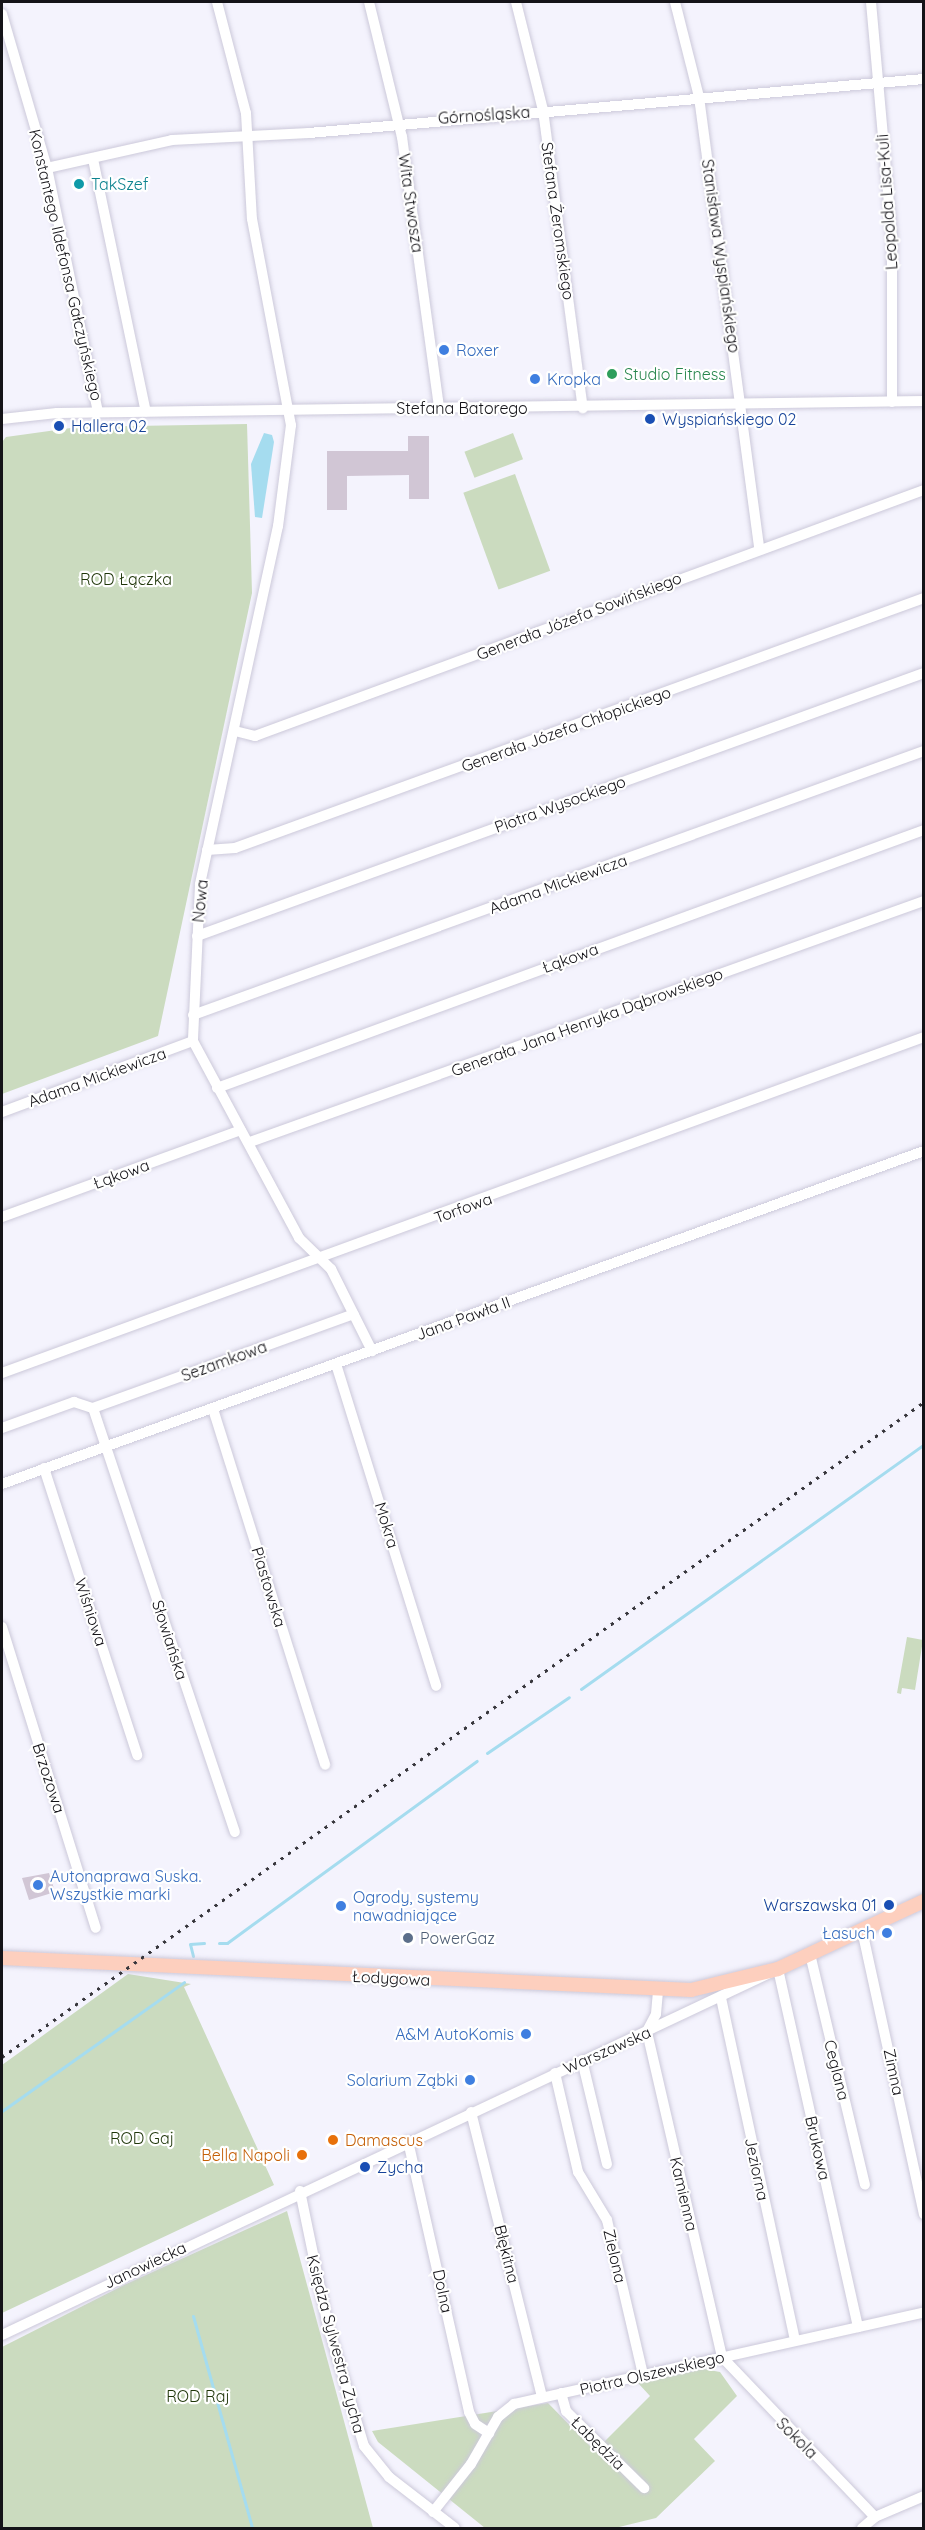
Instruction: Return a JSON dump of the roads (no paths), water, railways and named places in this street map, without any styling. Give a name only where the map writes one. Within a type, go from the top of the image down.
[{"type":"main road","name":"Warszawska","points":[[778,1969],[924,1901]]},
{"type":"main road","name":"Łodygowa","points":[[2,1958],[658,1989],[723,1985],[778,1969]]},
{"type":"street","name":"Nowa","points":[[217,2],[246,113],[252,219],[288,410],[287,482],[235,731],[207,850],[196,936],[193,1041],[217,1088],[250,1142],[299,1238],[321,1259],[354,1314],[372,1351]]},
{"type":"street","name":"Wita Stwosza","points":[[369,2],[399,123],[439,408]]},
{"type":"street","name":"Stefana Żeromskiego","points":[[516,2],[543,110],[583,408]]},
{"type":"street","name":"Stanisława Wyspiańskiego","points":[[675,2],[699,97],[759,548]]},
{"type":"street","name":"Leopolda Lisa-Kuli","points":[[871,2],[892,236],[892,402]]},
{"type":"street","name":"Konstantego Ildefonsa Gałczyńskiego","points":[[2,14],[47,168],[98,412]]},
{"type":"street","name":"Górnośląska","points":[[47,168],[172,140],[924,79]]},
{"type":"street","points":[[93,159],[146,412]]},
{"type":"street","name":"Stefana Batorego","points":[[2,419],[98,412],[583,408],[924,401]]},
{"type":"street","name":"Generała Józefa Sowińskiego","points":[[235,731],[255,736],[759,548],[924,490]]},
{"type":"street","name":"Generała Józefa Chłopickiego","points":[[207,850],[235,848],[924,598]]},
{"type":"street","name":"Piotra Wysockiego","points":[[196,936],[924,673]]},
{"type":"street","name":"Adama Mickiewicza","points":[[193,1015],[924,752]]},
{"type":"street","name":"Łąkowa","points":[[217,1088],[924,830]]},
{"type":"street","name":"Generała Jana Henryka Dąbrowskiego","points":[[250,1142],[924,901]]},
{"type":"street","name":"Torfowa","points":[[2,1373],[321,1259],[924,1037]]},
{"type":"street","name":"Adama Mickiewicza","points":[[2,1112],[193,1041]]},
{"type":"street","name":"Łąkowa","points":[[2,1217],[241,1130]]},
{"type":"street","name":"Jana Pawła II","points":[[2,1484],[924,1151]]},
{"type":"street","name":"Sezamkowa","points":[[2,1428],[74,1402],[93,1408],[354,1314]]},
{"type":"street","name":"Mokra","points":[[336,1364],[436,1686]]},
{"type":"street","points":[[93,1408],[106,1446]]},
{"type":"street","name":"Piastowska","points":[[213,1409],[325,1765]]},
{"type":"street","name":"Słowiańska","points":[[106,1446],[235,1832]]},
{"type":"street","name":"Wiśniowa","points":[[44,1468],[137,1755]]},
{"type":"street","name":"Brzozowa","points":[[2,1627],[96,1928]]},
{"type":"street","name":"Zimna","points":[[862,1930],[924,2214]]},
{"type":"street","name":"Ceglana","points":[[810,1954],[865,2185]]},
{"type":"street","name":"Warszawska","points":[[289,2196],[721,1998],[778,1969]]},
{"type":"street","name":"Brukowa","points":[[778,1969],[858,2327]]},
{"type":"street","points":[[647,2031],[657,2014],[658,1989]]},
{"type":"street","name":"Jeziorna","points":[[721,1998],[795,2340]]},
{"type":"street","name":"Kamienna","points":[[647,2031],[722,2357]]},
{"type":"street","points":[[582,2060],[607,2163]]},
{"type":"street","name":"Zielona","points":[[555,2073],[578,2172],[607,2220],[643,2375]]},
{"type":"street","name":"Błękitna","points":[[471,2112],[542,2397]]},
{"type":"street","name":"Dolna","points":[[408,2141],[469,2412],[475,2424],[489,2433]]},
{"type":"street","name":"Księdza Sylwestra Zycha","points":[[300,2191],[328,2326],[360,2437],[382,2470],[455,2529]]},
{"type":"street","name":"Janowiecka","points":[[2,2335],[289,2196]]},
{"type":"street","name":"Piotra Olszewskiego","points":[[433,2512],[466,2471],[508,2406],[924,2312]]},
{"type":"street","name":"Sokola","points":[[722,2357],[875,2517]]},
{"type":"street","name":"Łabędzia","points":[[561,2393],[566,2411],[644,2488]]},
{"type":"street","points":[[862,2529],[875,2517],[924,2496]]},
{"type":"water","points":[[264,433],[272,435],[274,442],[262,518],[255,517],[251,464]]},
{"type":"waterway","points":[[581,1689],[924,1444]]},
{"type":"waterway","points":[[487,1753],[569,1697]]},
{"type":"waterway","points":[[219,1943],[227,1943],[477,1761]]},
{"type":"waterway","points":[[193,1956],[190,1944],[204,1943]]},
{"type":"waterway","points":[[2,2111],[184,1982]]},
{"type":"waterway","points":[[193,2316],[252,2528]]},
{"type":"railway","points":[[2,2057],[924,1402]]},
{"type":"place","name":"TakSzef","points":[[79,184]]},
{"type":"place","name":"Roxer","points":[[444,350]]},
{"type":"place","name":"Studio Fitness","points":[[612,374]]},
{"type":"place","name":"Kropka","points":[[535,379]]},
{"type":"place","name":"Wyspiańskiego 02","points":[[650,419]]},
{"type":"place","name":"Hallera 02","points":[[59,426]]},
{"type":"place","name":"Autonaprawa Suska. Wszystkie marki","points":[[38,1885]]},
{"type":"place","name":"Warszawska 01","points":[[889,1905]]},
{"type":"place","name":"Ogrody, systemy nawadniające","points":[[341,1906]]},
{"type":"place","name":"Łasuch","points":[[887,1933]]},
{"type":"place","name":"PowerGaz","points":[[408,1938]]},
{"type":"place","name":"A&M AutoKomis","points":[[526,2034]]},
{"type":"place","name":"Solarium Ząbki","points":[[470,2080]]},
{"type":"place","name":"Damascus","points":[[333,2140]]},
{"type":"place","name":"Bella Napoli","points":[[302,2155]]},
{"type":"place","name":"Zycha","points":[[365,2167]]},
{"type":"park label","name":"ROD Łączka","points":[[126,579]]},
{"type":"park label","name":"ROD Gaj","points":[[142,2138]]},
{"type":"park label","name":"ROD Raj","points":[[198,2396]]}]
